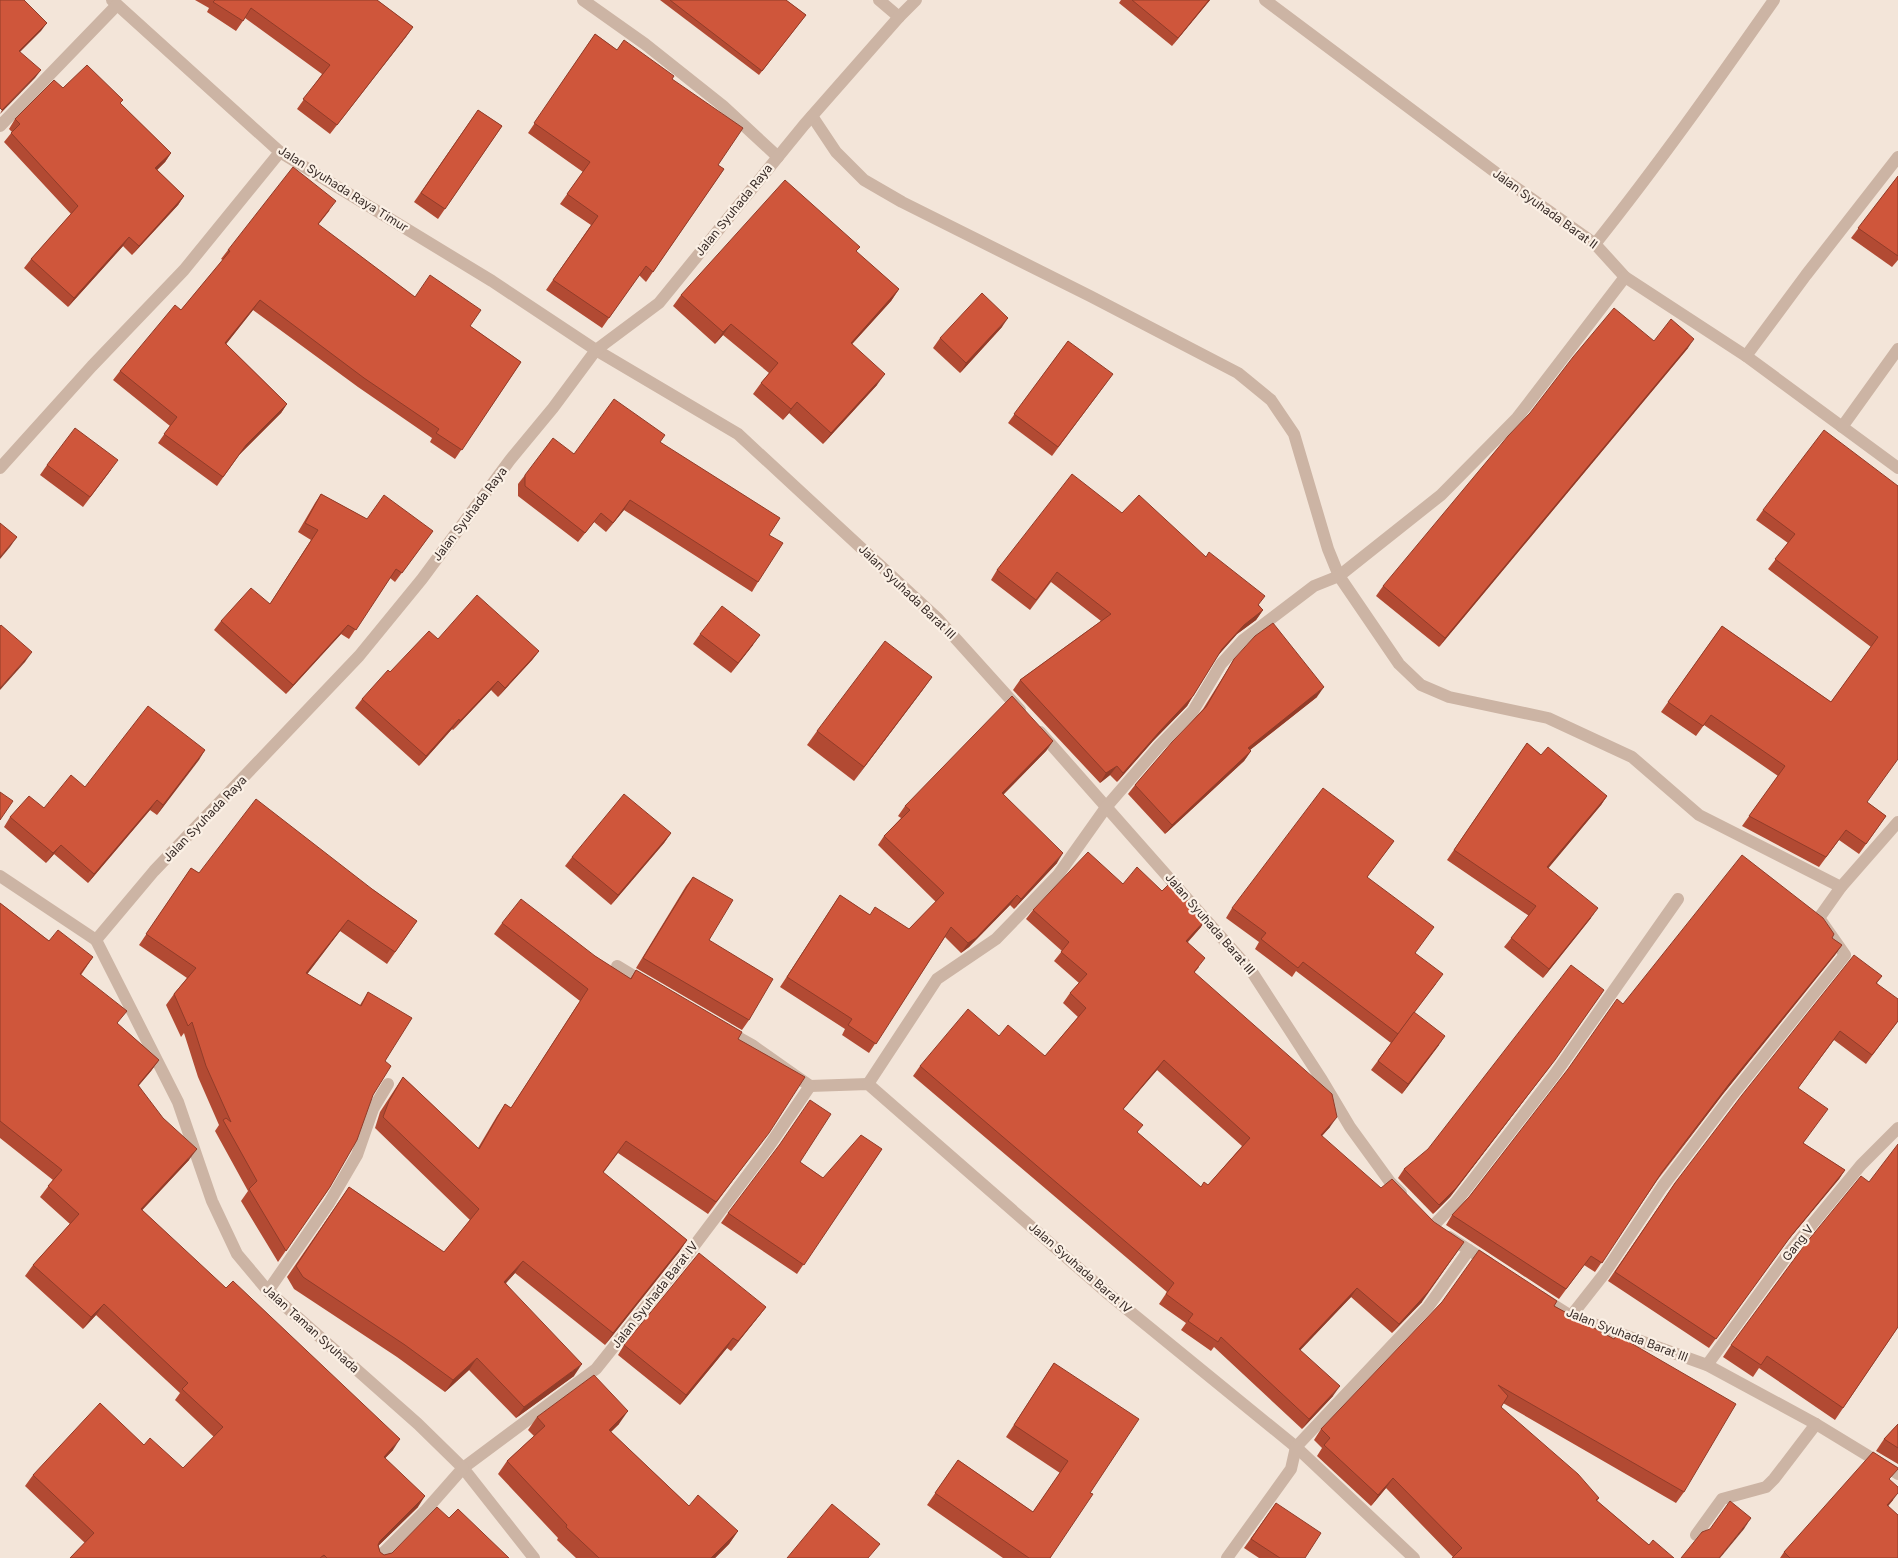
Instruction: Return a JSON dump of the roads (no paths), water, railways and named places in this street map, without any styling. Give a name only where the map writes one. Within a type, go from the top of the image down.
[{"type":"street","points":[[583,0],[645,44],[782,152]]},
{"type":"street","points":[[878,0],[899,17]]},
{"type":"street","name":"Jalan Syuhada Raya","points":[[96,940],[154,871],[359,656],[422,579],[510,460],[553,408],[596,350],[659,303],[808,121],[916,0]]},
{"type":"street","name":"Jalan Syuhada Barat II","points":[[1265,0],[1511,184],[1595,244],[1625,277],[1746,356],[1898,468]]},
{"type":"street","points":[[1595,244],[1706,98],[1774,0]]},
{"type":"street","points":[[0,126],[115,2]]},
{"type":"street","name":"Jalan Syuhada Raya Timur","points":[[115,2],[280,152],[492,280],[596,350]]},
{"type":"street","points":[[808,121],[864,180],[937,220],[1090,296],[1238,373],[1271,400],[1294,434],[1328,549],[1334,578],[1399,664],[1422,685],[1449,697],[1548,718],[1632,756],[1699,815],[1839,891]]},
{"type":"street","points":[[0,468],[92,366],[184,270],[280,152]]},
{"type":"street","points":[[1746,356],[1898,157]]},
{"type":"street","points":[[718,1026],[752,1045],[810,1086],[868,1084],[937,979],[996,939],[1058,875],[1107,806],[1159,746],[1193,711],[1221,664],[1243,640],[1314,586],[1334,578],[1441,496],[1517,418],[1625,277]]},
{"type":"street","points":[[1842,427],[1898,349]]},
{"type":"street","name":"Jalan Syuhada Barat III","points":[[596,350],[738,434],[938,619],[1107,806],[1252,972],[1322,1080],[1350,1128],[1390,1182],[1409,1201]]},
{"type":"street","points":[[1571,1316],[1604,1274],[1662,1187],[1729,1099],[1845,955],[1819,918],[1839,891],[1898,822]]},
{"type":"street","points":[[0,876],[96,940]]},
{"type":"street","points":[[1500,1270],[1430,1223],[1456,1202],[1555,1074],[1678,899]]},
{"type":"street","name":"Jalan Taman Syuhada","points":[[96,940],[178,1102],[212,1201],[237,1254],[268,1291],[441,1445],[463,1468],[534,1558]]},
{"type":"street","points":[[617,966],[659,991]]},
{"type":"street","points":[[268,1291],[329,1203],[357,1155],[373,1109],[388,1084]]},
{"type":"street","name":"Jalan Syuhada Barat IV","points":[[868,1084],[1106,1292],[1296,1447],[1414,1558]]},
{"type":"street","name":"Jalan Syuhada Barat IV","points":[[463,1468],[596,1369],[688,1254],[750,1172],[810,1086]]},
{"type":"street","name":"Gang V","points":[[1707,1365],[1791,1250],[1861,1165],[1898,1128]]},
{"type":"street","points":[[1227,1558],[1291,1469],[1296,1447],[1428,1307],[1468,1250]]},
{"type":"street","name":"Jalan Syuhada Barat III","points":[[1532,1290],[1571,1316],[1707,1365],[1816,1424],[1898,1474]]},
{"type":"street","points":[[1696,1535],[1722,1499],[1766,1487],[1816,1424]]},
{"type":"street","points":[[378,1558],[426,1510],[463,1468]]}]
